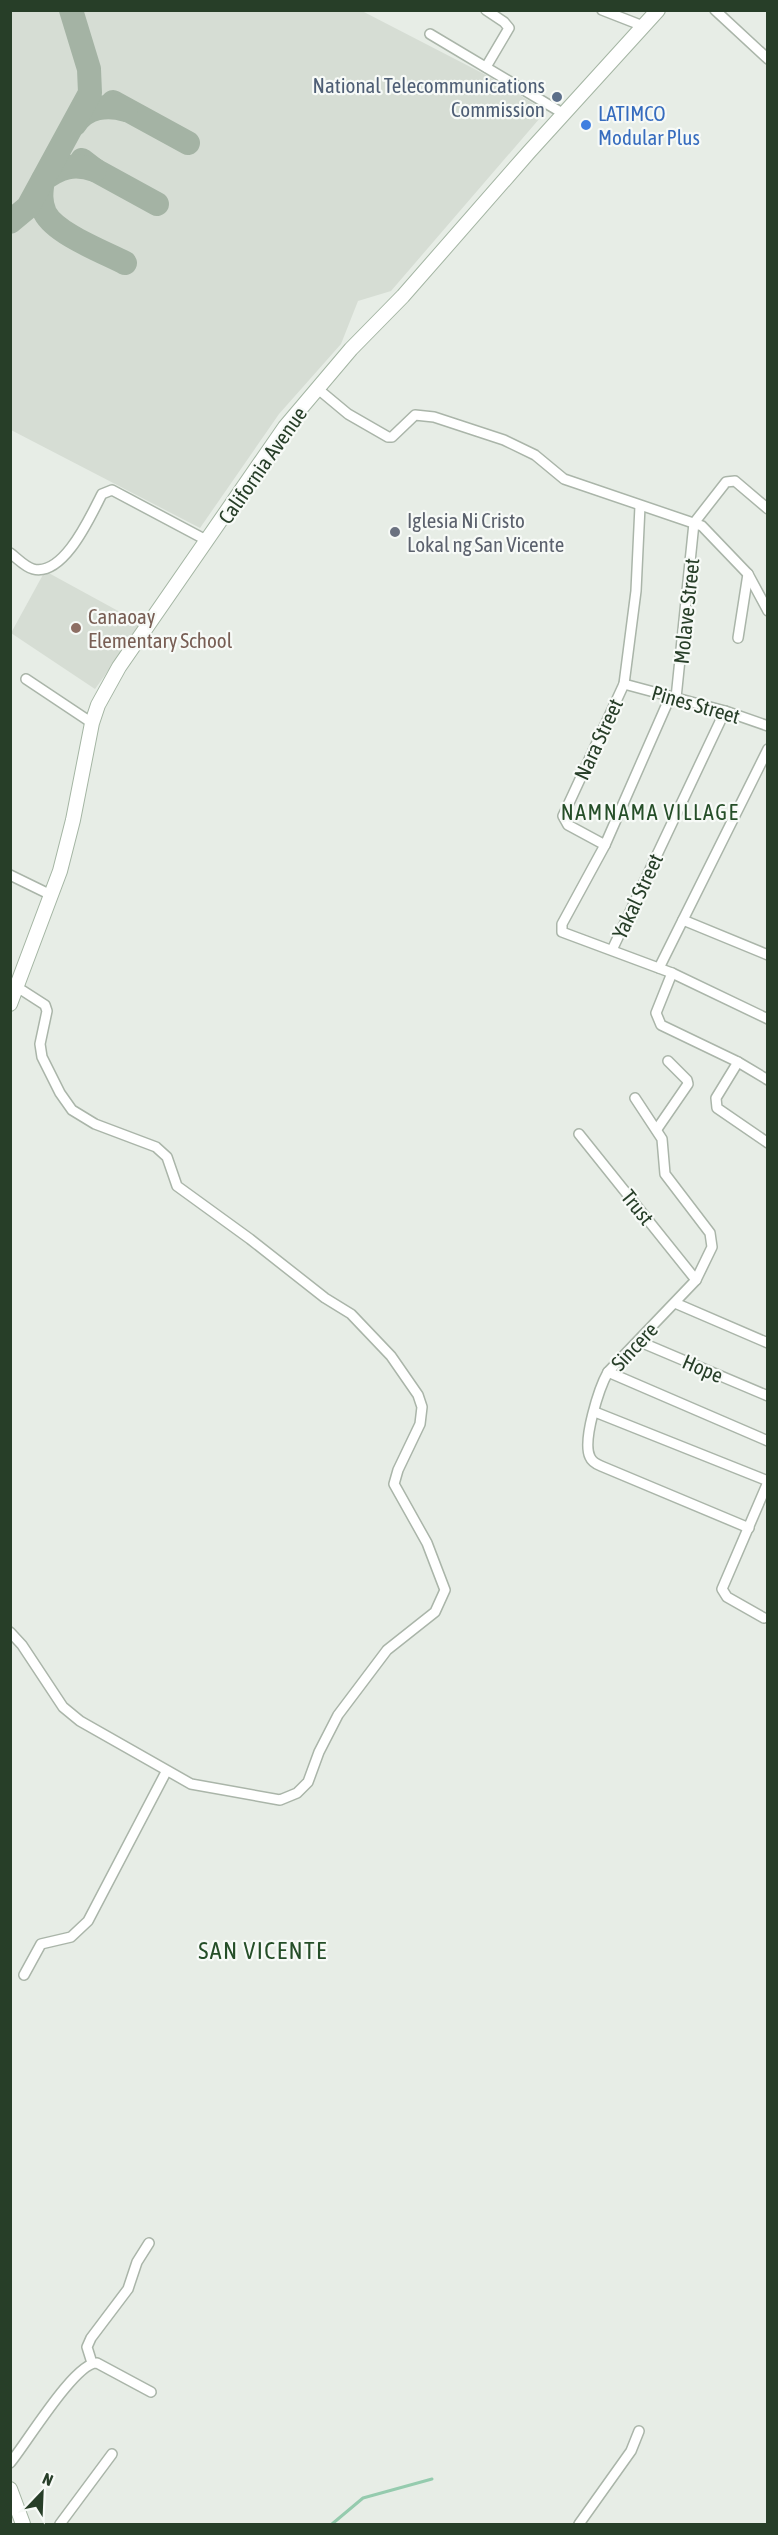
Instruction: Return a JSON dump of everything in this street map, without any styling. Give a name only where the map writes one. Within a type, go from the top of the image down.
[{"type":"street","points":[[486,10],[504,22],[508,28],[486,67]]},
{"type":"street","points":[[602,10],[643,26]]},
{"type":"street","name":"California Avenue","points":[[10,1005],[51,896],[69,837],[92,723],[98,705],[119,667],[285,427],[658,10]]},
{"type":"street","points":[[715,10],[768,59]]},
{"type":"street","points":[[430,34],[564,114]]},
{"type":"street","points":[[318,389],[367,427],[392,437],[415,416],[434,417],[521,446],[536,454],[564,479],[694,523],[709,533],[748,574],[768,611]]},
{"type":"street","points":[[694,523],[726,482],[730,481],[735,481],[768,509]]},
{"type":"street","points":[[10,553],[34,570],[52,566],[74,545],[102,494],[107,490],[112,490],[208,541]]},
{"type":"street","name":"Nara Street","points":[[605,845],[568,825],[563,816],[624,684],[636,591],[640,506]]},
{"type":"street","name":"Molave Street","points":[[605,845],[673,698],[694,523]]},
{"type":"street","points":[[738,638],[748,574]]},
{"type":"street","points":[[26,680],[92,723]]},
{"type":"street","name":"Pines Street","points":[[624,684],[725,711],[768,726]]},
{"type":"street","name":"Yakal Street","points":[[612,950],[725,711]]},
{"type":"street","points":[[659,968],[768,748]]},
{"type":"street","points":[[605,845],[562,924],[561,928],[565,934],[672,973],[768,1019]]},
{"type":"street","points":[[10,875],[51,896]]},
{"type":"street","points":[[683,920],[768,955]]},
{"type":"street","points":[[672,973],[657,1013],[661,1025],[738,1062],[768,1080]]},
{"type":"street","points":[[11,1634],[54,1695],[73,1716],[166,1772],[191,1784],[280,1800],[297,1793],[308,1782],[319,1752],[338,1715],[387,1650],[435,1612],[445,1590],[427,1543],[394,1484],[398,1470],[420,1424],[422,1407],[418,1395],[391,1356],[369,1330],[351,1314],[325,1298],[177,1186],[167,1157],[156,1147],[95,1124],[72,1110],[60,1093],[42,1057],[40,1044],[47,1011],[45,1005],[17,987]]},
{"type":"street","points":[[657,1129],[688,1084],[687,1080],[668,1061]]},
{"type":"street","points":[[738,1062],[716,1098],[717,1108],[768,1143]]},
{"type":"street","name":"Sincere","points":[[635,1098],[657,1129],[664,1151],[665,1174],[712,1238],[710,1254],[696,1280],[608,1372],[602,1383],[587,1446],[591,1461],[749,1528]]},
{"type":"street","name":"Trust","points":[[579,1134],[696,1280]]},
{"type":"street","points":[[675,1303],[767,1341]]},
{"type":"street","name":"Hope","points":[[638,1341],[768,1396]]},
{"type":"street","points":[[608,1372],[768,1441]]},
{"type":"street","points":[[595,1412],[768,1481],[722,1590],[727,1598],[764,1618]]},
{"type":"street","points":[[24,1975],[41,1944],[71,1937],[88,1921],[109,1877],[166,1772]]},
{"type":"street","points":[[92,2363],[87,2347],[91,2338],[130,2286],[137,2262],[149,2243]]},
{"type":"street","points":[[10,2463],[73,2378],[92,2363],[97,2363],[151,2392]]},
{"type":"street","points":[[579,2524],[631,2451],[639,2431]]},
{"type":"street","points":[[60,2524],[112,2454]]},
{"type":"street","points":[[10,2488],[23,2524]]},
{"type":"shaded area","points":[[10,11],[362,11],[486,75],[546,111],[391,291],[358,301],[341,344],[279,414],[200,528],[11,430]]},
{"type":"shaded area","name":"Canaoay Elementary School","points":[[45,571],[142,624],[95,689],[11,633]]},
{"type":"waterway","points":[[332,2524],[363,2498],[432,2479]]},
{"type":"taxiway","points":[[10,222],[28,207],[90,93],[89,69],[71,10]]},
{"type":"taxiway","points":[[113,102],[188,143]]},
{"type":"taxiway","points":[[75,124],[85,114],[98,108],[112,107],[126,110]]},
{"type":"taxiway","points":[[82,160],[95,170],[157,204]]},
{"type":"taxiway","points":[[95,170],[80,167],[68,168],[55,172],[43,180],[41,197],[43,209],[59,228],[125,263]]},
{"type":"place","name":"National Telecommunications Commission","points":[[557,97]]},
{"type":"place","name":"LATIMCO Modular Plus","points":[[586,125]]},
{"type":"place","name":"Iglesia Ni Cristo Lokal ng San Vicente","points":[[395,532]]},
{"type":"place","name":"Canaoay Elementary School","points":[[76,628]]},
{"type":"district","name":"NAMNAMA VILLAGE","points":[[650,812]]},
{"type":"district","name":"SAN VICENTE","points":[[263,1950]]}]
